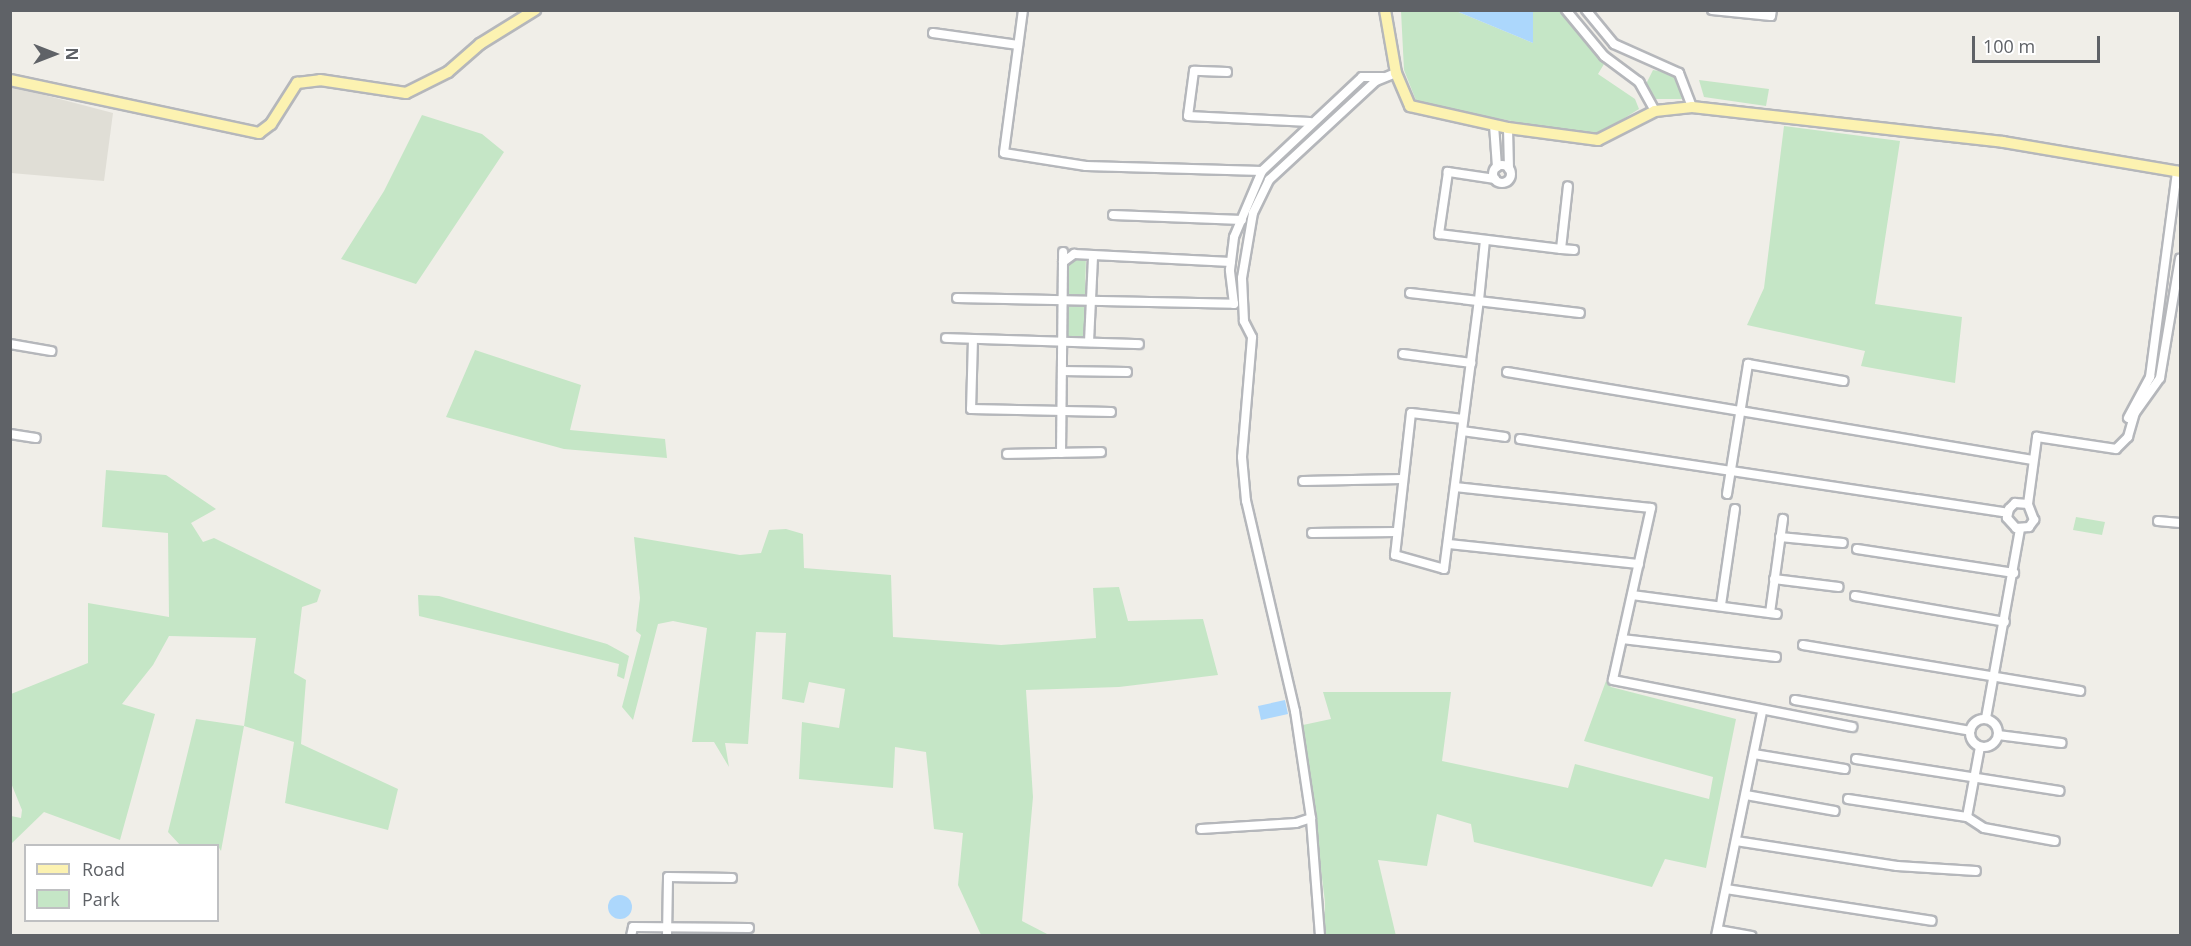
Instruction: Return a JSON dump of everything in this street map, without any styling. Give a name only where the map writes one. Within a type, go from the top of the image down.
[{"type":"main road","points":[[10,80],[259,133],[271,124],[297,83],[320,80],[406,93],[448,72],[480,44],[535,10]]},
{"type":"main road","points":[[1385,10],[1396,73],[1410,106],[1508,128],[1598,140],[1655,111],[1692,106],[2003,142],[2179,171]]},
{"type":"street","points":[[1023,10],[1004,153],[1086,166],[1262,171]]},
{"type":"street","points":[[1566,10],[1604,56],[1639,82],[1655,111]]},
{"type":"street","points":[[1586,10],[1614,44],[1679,73],[1692,106]]},
{"type":"street","points":[[1712,10],[1771,16],[1772,10]]},
{"type":"street","points":[[933,33],[1018,45]]},
{"type":"street","points":[[1227,72],[1194,71],[1188,116],[1310,122]]},
{"type":"street","points":[[1320,936],[1311,818],[1285,660],[1246,501],[1242,457],[1252,337],[1244,321],[1242,278],[1253,213],[1269,180],[1285,160],[1384,78],[1396,73]]},
{"type":"street","points":[[957,298],[1234,304],[1231,262],[1242,220],[1262,171],[1310,122],[1368,74],[1384,78]]},
{"type":"street","points":[[1494,125],[1497,166],[1495,179]]},
{"type":"street","points":[[1508,128],[1509,170],[1505,182],[1448,172],[1440,234],[1575,250]]},
{"type":"street","points":[[1497,166],[1509,170]]},
{"type":"street","points":[[2116,449],[2131,408],[2150,377],[2179,171]]},
{"type":"street","points":[[1561,249],[1568,186]]},
{"type":"street","points":[[1113,215],[1242,220]]},
{"type":"street","points":[[1463,419],[1411,413],[1395,555],[1444,569],[1479,300],[1485,240]]},
{"type":"street","points":[[1061,453],[1063,252]]},
{"type":"street","points":[[1063,262],[1074,254],[1093,258],[1231,262]]},
{"type":"street","points":[[1089,342],[1093,258]]},
{"type":"street","points":[[2116,449],[2128,437],[2135,413],[2160,378],[2181,259]]},
{"type":"street","points":[[1410,293],[1580,313]]},
{"type":"street","points":[[946,338],[1139,344]]},
{"type":"street","points":[[973,339],[971,409],[1111,412]]},
{"type":"street","points":[[10,344],[51,351]]},
{"type":"street","points":[[1402,354],[1471,363]]},
{"type":"street","points":[[1727,494],[1748,364],[1843,381]]},
{"type":"street","points":[[1062,371],[1127,372]]},
{"type":"street","points":[[1507,372],[2033,460]]},
{"type":"street","points":[[1462,431],[1505,437]]},
{"type":"street","points":[[10,434],[36,438]]},
{"type":"street","points":[[1986,718],[2014,573],[2020,529],[2034,520],[2028,504],[2037,436],[2116,449]]},
{"type":"street","points":[[1520,439],[1731,468],[2007,513]]},
{"type":"street","points":[[1007,454],[1101,452]]},
{"type":"street","points":[[1303,480],[1402,479]]},
{"type":"street","points":[[1455,487],[1651,508],[1613,680],[1852,727]]},
{"type":"street","points":[[2007,513],[2015,503],[2028,504]]},
{"type":"street","points":[[1721,605],[1735,509]]},
{"type":"street","points":[[2007,513],[2012,526],[2020,529]]},
{"type":"street","points":[[1632,595],[1721,605],[1773,614],[1774,579],[1783,519]]},
{"type":"street","points":[[2158,521],[2181,523]]},
{"type":"street","points":[[1312,533],[1396,532]]},
{"type":"street","points":[[1780,537],[1843,543]]},
{"type":"street","points":[[1448,544],[1639,564]]},
{"type":"street","points":[[1857,549],[2014,573]]},
{"type":"street","points":[[1774,579],[1839,586]]},
{"type":"street","points":[[1855,596],[2005,622]]},
{"type":"street","points":[[1622,639],[1776,657]]},
{"type":"street","points":[[1803,645],[2080,691]]},
{"type":"street","points":[[1795,700],[1970,731],[1980,747],[1967,817]]},
{"type":"street","points":[[1751,936],[1717,933],[1762,711]]},
{"type":"street","points":[[1970,731],[1973,723],[1986,718]]},
{"type":"street","points":[[1986,718],[1996,726],[1998,735]]},
{"type":"street","points":[[1998,735],[2062,743]]},
{"type":"street","points":[[1980,747],[1989,746],[1998,735]]},
{"type":"street","points":[[1754,754],[1845,769]]},
{"type":"street","points":[[1856,759],[2060,791]]},
{"type":"street","points":[[1746,795],[1835,811]]},
{"type":"street","points":[[1848,799],[1967,817],[1984,828],[2055,840]]},
{"type":"street","points":[[1201,829],[1296,823],[1311,818]]},
{"type":"street","points":[[1736,841],[1897,867],[1976,871]]},
{"type":"street","points":[[667,931],[668,877],[732,878]]},
{"type":"street","points":[[1726,889],[1932,921]]},
{"type":"street","points":[[630,936],[633,927],[667,931],[749,928]]},
{"type":"shaded area","points":[[10,86],[113,113],[104,181],[11,173]]},
{"type":"green space","points":[[1401,11],[1456,11],[1533,43],[1533,11],[1561,11],[1604,64],[1598,74],[1635,99],[1639,109],[1604,131],[1586,135],[1417,103],[1404,70]]},
{"type":"green space","points":[[1653,70],[1675,74],[1682,99],[1652,99],[1646,84]]},
{"type":"green space","points":[[1699,80],[1769,89],[1766,106],[1704,97]]},
{"type":"green space","points":[[422,115],[482,134],[504,152],[416,284],[341,259],[384,191]]},
{"type":"green space","points":[[1784,126],[1900,141],[1875,304],[1962,317],[1955,383],[1861,366],[1865,351],[1747,325],[1764,288]]},
{"type":"green space","points":[[1069,254],[1086,255],[1085,295],[1068,294]]},
{"type":"green space","points":[[1067,303],[1085,304],[1084,338],[1066,337]]},
{"type":"green space","points":[[475,350],[581,385],[570,430],[665,439],[667,458],[564,449],[446,417]]},
{"type":"green space","points":[[106,470],[166,475],[216,509],[191,523],[203,542],[214,538],[321,590],[317,602],[302,607],[294,673],[306,680],[301,744],[398,789],[388,830],[285,803],[294,742],[244,726],[256,638],[169,636],[153,665],[122,704],[155,714],[120,840],[44,812],[11,844],[11,816],[21,818],[22,810],[11,783],[11,694],[88,663],[88,603],[169,617],[168,533],[102,527]]},
{"type":"green space","points":[[2076,517],[2105,522],[2102,535],[2073,530]]},
{"type":"green space","points":[[786,529],[803,534],[804,568],[891,575],[893,637],[1001,645],[1096,638],[1093,588],[1119,587],[1128,621],[1203,619],[1218,675],[1119,687],[1026,690],[1033,797],[1022,921],[1049,935],[981,935],[958,885],[963,833],[934,829],[926,752],[895,747],[893,788],[799,779],[802,722],[839,728],[845,689],[809,682],[804,703],[782,699],[786,633],[756,632],[748,744],[725,743],[729,767],[714,742],[692,742],[707,628],[673,621],[658,624],[633,720],[622,707],[641,635],[636,631],[640,598],[634,537],[740,555],[761,553],[769,530]]},
{"type":"green space","points":[[418,595],[439,596],[607,644],[629,656],[624,679],[617,676],[619,664],[419,616]]},
{"type":"green space","points":[[1606,681],[1611,687],[1736,719],[1706,868],[1665,859],[1652,887],[1474,842],[1471,824],[1437,814],[1427,866],[1378,860],[1396,936],[1324,935],[1325,902],[1303,725],[1331,719],[1323,692],[1451,692],[1442,761],[1568,788],[1575,764],[1709,799],[1713,777],[1584,741]]},
{"type":"green space","points":[[196,719],[244,726],[221,851],[219,844],[179,844],[168,832]]},
{"type":"water","points":[[1456,11],[1533,11],[1533,43]]},
{"type":"water","points":[[1285,700],[1288,714],[1261,720],[1258,706]]},
{"type":"water","points":[[620,895],[628,899],[632,907],[628,915],[620,919],[612,915],[608,907],[612,899]]}]
